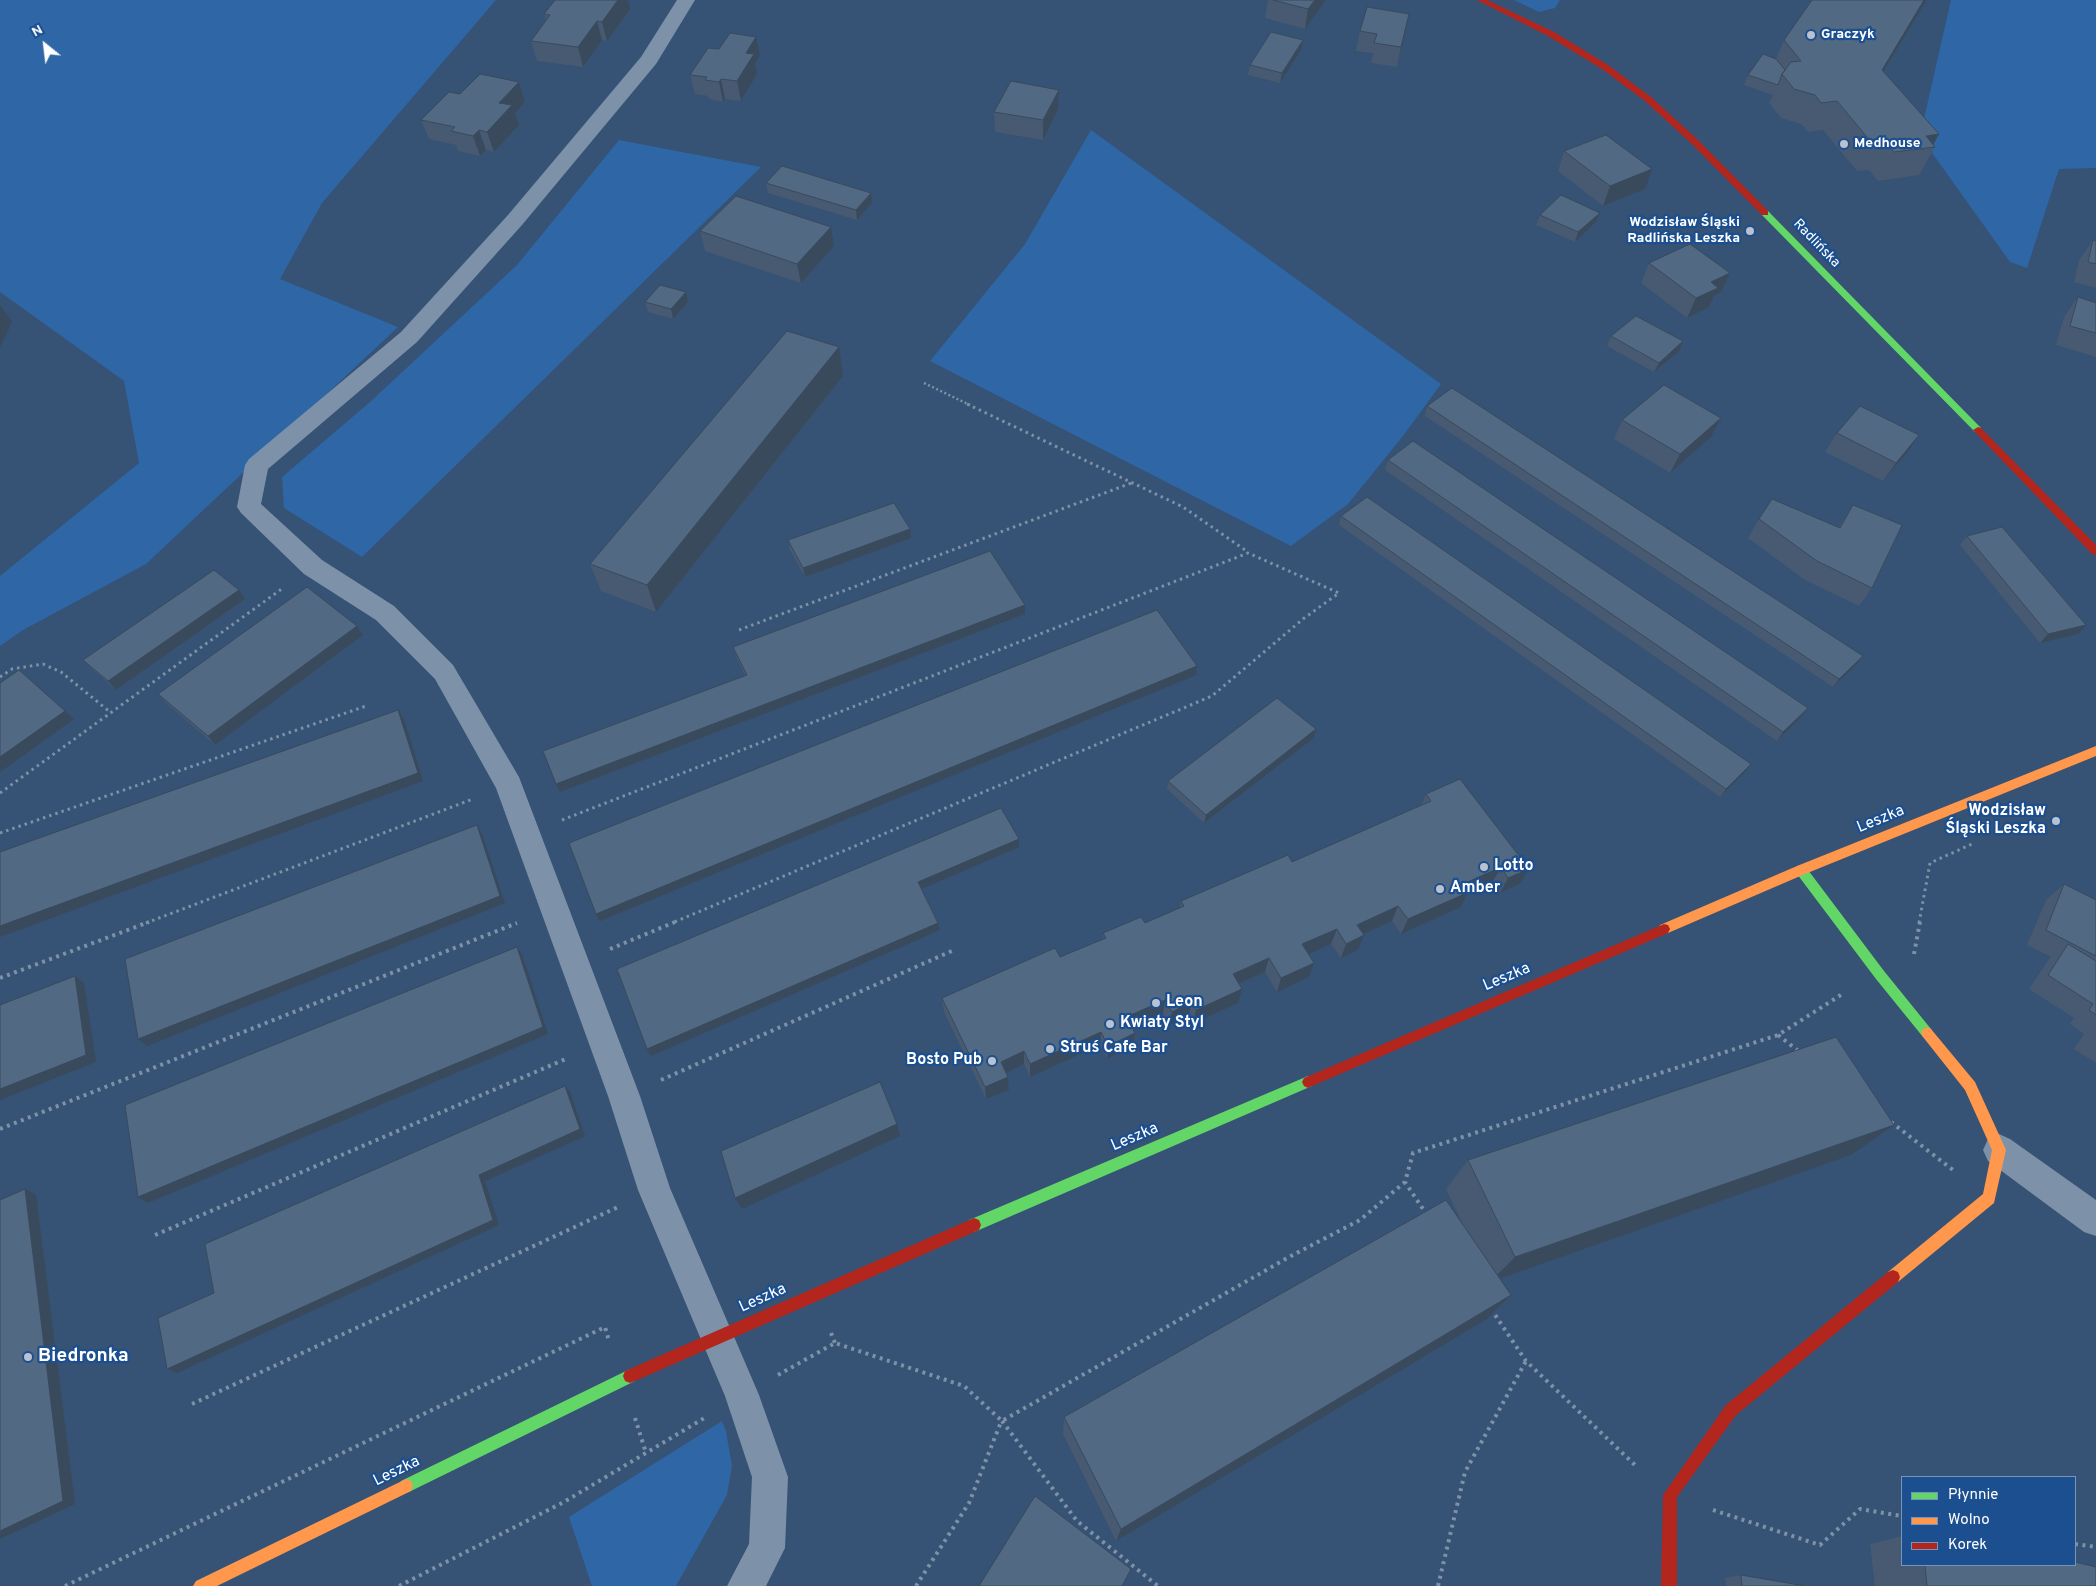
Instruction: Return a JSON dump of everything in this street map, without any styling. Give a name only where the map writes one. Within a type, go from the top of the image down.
[{"type":"street","points":[[686,0],[649,60],[515,220],[409,337],[257,465],[249,507],[313,567],[384,613],[444,672],[509,785],[624,1096],[654,1190],[742,1396],[770,1477],[766,1548],[746,1586]]},
{"type":"street","name":"Radlińska","points":[[1481,0],[1551,34],[1605,67],[1648,99],[1695,142],[2096,551]]},
{"type":"street","name":"Leszka","points":[[201,1586],[623,1379],[717,1337],[1801,870],[2096,751]]},
{"type":"street","points":[[1801,870],[1880,975],[1970,1086],[1999,1150],[2096,1220]]},
{"type":"street","points":[[1670,1586],[1668,1563],[1670,1495],[1731,1410],[1989,1198],[1999,1150]]},
{"type":"path","points":[[575,963],[1212,696],[1303,618],[1338,592],[1248,553],[1183,507],[1134,482],[924,383]]},
{"type":"path","points":[[739,630],[1134,482]]},
{"type":"path","points":[[527,834],[1248,553]]},
{"type":"path","points":[[0,793],[313,567]]},
{"type":"path","points":[[0,677],[12,669],[43,664],[61,672],[110,712]]},
{"type":"path","points":[[0,833],[366,706]]},
{"type":"path","points":[[0,978],[509,785]]},
{"type":"path","points":[[916,1586],[969,1503],[1002,1421],[1289,1257],[1360,1220],[1405,1182],[1413,1153],[1778,1035],[1847,991],[1880,975],[1915,953],[1930,863],[1974,843]]},
{"type":"path","points":[[0,1129],[554,909]]},
{"type":"path","points":[[624,1096],[954,950]]},
{"type":"path","points":[[1778,1035],[1809,1059]]},
{"type":"path","points":[[156,1235],[603,1043]]},
{"type":"path","points":[[1887,1119],[1989,1198]]},
{"type":"path","points":[[1405,1182],[1432,1223]]},
{"type":"path","points":[[192,1404],[654,1190]]},
{"type":"path","points":[[1487,1304],[1526,1361],[1626,1458],[1670,1495],[1820,1545],[1860,1509],[1901,1516]]},
{"type":"path","points":[[399,1586],[564,1502],[835,1343],[964,1386],[1002,1421],[1077,1521],[1158,1586]]},
{"type":"path","points":[[1438,1586],[1464,1472],[1526,1361]]},
{"type":"path","points":[[2076,1544],[2096,1548]]},
{"type":"shaded area","points":[[0,0],[496,0],[322,203],[280,279],[398,327],[146,564],[23,630],[0,646],[0,576],[139,463],[124,381],[0,292]]},
{"type":"shaded area","points":[[1514,0],[1560,0],[1555,8],[1539,12]]},
{"type":"shaded area","points":[[1951,0],[2096,0],[2096,168],[2059,169],[2027,268],[2010,262],[1920,136]]},
{"type":"shaded area","points":[[1091,130],[1441,384],[1403,436],[1348,504],[1291,546],[930,361],[1025,244]]},
{"type":"shaded area","points":[[619,140],[761,167],[362,557],[284,508],[282,477],[370,402],[517,265]]},
{"type":"shaded area","points":[[722,1421],[726,1431],[732,1466],[727,1495],[676,1586],[592,1586],[569,1517]]},
{"type":"building","points":[[555,0],[618,0],[602,22],[597,21],[578,47],[531,41],[550,15],[544,14]]},
{"type":"building","points":[[1273,0],[1315,0],[1308,9]]},
{"type":"building","points":[[1812,0],[1924,0],[1882,70],[1939,134],[1926,136],[1935,147],[1894,152],[1884,142],[1872,143],[1837,101],[1821,103],[1815,95],[1794,89],[1782,74],[1791,62],[1801,61],[1784,40]]},
{"type":"building","points":[[1367,7],[1409,14],[1401,47],[1374,43],[1377,34],[1360,31]]},
{"type":"building","points":[[1271,32],[1303,40],[1282,73],[1250,65]]},
{"type":"building","points":[[730,33],[756,37],[746,53],[754,54],[737,81],[721,79],[719,82],[705,80],[707,77],[690,75],[708,48],[719,49]]},
{"type":"building","points":[[1763,54],[1776,59],[1785,70],[1778,85],[1748,75]]},
{"type":"building","points":[[480,74],[519,82],[499,103],[512,105],[487,132],[479,130],[473,136],[451,131],[455,127],[421,120],[449,92],[460,94]]},
{"type":"building","points":[[1011,81],[1059,90],[1043,120],[994,112]]},
{"type":"building","points":[[1606,135],[1652,169],[1610,186],[1564,151]]},
{"type":"building","points":[[782,166],[871,193],[856,210],[766,183]]},
{"type":"building","points":[[1561,195],[1600,213],[1578,232],[1540,215]]},
{"type":"building","points":[[736,196],[831,227],[797,264],[700,231]]},
{"type":"building","points":[[2093,240],[2096,241],[2096,264],[2088,262]]},
{"type":"building","points":[[1690,244],[1730,273],[1711,282],[1718,288],[1696,298],[1649,263]]},
{"type":"building","points":[[660,285],[686,292],[671,309],[645,302]]},
{"type":"building","points":[[2078,297],[2096,303],[2096,333],[2070,326]]},
{"type":"building","points":[[1636,316],[1683,341],[1659,363],[1611,336]]},
{"type":"building","points":[[787,331],[839,347],[647,585],[590,564]]},
{"type":"building","points":[[1664,385],[1721,418],[1680,454],[1622,420]]},
{"type":"building","points":[[1452,388],[1863,656],[1839,679],[1427,406]]},
{"type":"building","points":[[1860,406],[1919,435],[1896,463],[1837,433]]},
{"type":"building","points":[[1413,441],[1808,708],[1783,732],[1388,460]]},
{"type":"building","points":[[1367,497],[1751,764],[1726,789],[1341,516]]},
{"type":"building","points":[[1772,499],[1840,528],[1853,505],[1902,525],[1872,588],[1817,561],[1759,519]]},
{"type":"building","points":[[894,503],[910,529],[803,568],[788,540]]},
{"type":"building","points":[[2002,527],[2086,625],[2048,634],[1967,536]]},
{"type":"building","points":[[990,551],[1025,605],[556,784],[543,751],[747,675],[733,647]]},
{"type":"building","points":[[214,570],[239,590],[108,681],[83,660]]},
{"type":"building","points":[[307,587],[357,626],[208,736],[158,694]]},
{"type":"building","points":[[1157,610],[1197,666],[596,914],[569,843]]},
{"type":"building","points":[[19,670],[65,711],[0,757],[0,683]]},
{"type":"building","points":[[1277,698],[1316,729],[1206,815],[1168,781]]},
{"type":"building","points":[[398,710],[418,773],[0,926],[0,852]]},
{"type":"building","points":[[1460,779],[1529,869],[1508,878],[1501,867],[1463,884],[1469,892],[1408,919],[1398,906],[1357,925],[1364,935],[1346,944],[1337,929],[1302,944],[1314,963],[1281,978],[1269,958],[1233,974],[1242,989],[1196,1010],[1191,1002],[1172,1012],[1165,1000],[1126,1017],[1135,1033],[1108,1046],[1101,1032],[1030,1064],[1024,1051],[1001,1062],[1008,1077],[985,1087],[942,998],[1055,948],[1060,957],[1106,938],[1103,933],[1141,917],[1145,923],[1184,906],[1181,901],[1288,855],[1292,862],[1431,801],[1426,794]]},
{"type":"building","points":[[1001,808],[1019,839],[918,882],[938,923],[647,1049],[617,969]]},
{"type":"building","points":[[477,825],[500,896],[138,1039],[125,959]]},
{"type":"building","points":[[2064,884],[2096,900],[2096,956],[2046,930]]},
{"type":"building","points":[[2068,944],[2096,961],[2096,1015],[2089,1010],[2093,1004],[2048,975]]},
{"type":"building","points":[[517,947],[543,1027],[138,1197],[125,1105]]},
{"type":"building","points":[[75,976],[86,1055],[0,1089],[0,1005]]},
{"type":"building","points":[[1836,1037],[1894,1125],[1515,1257],[1468,1160]]},
{"type":"building","points":[[880,1082],[897,1124],[735,1198],[721,1151]]},
{"type":"building","points":[[565,1086],[580,1129],[479,1175],[493,1220],[167,1369],[158,1318],[214,1293],[205,1244]]},
{"type":"building","name":"Biedronka","points":[[25,1189],[63,1501],[0,1531],[0,1200]]},
{"type":"building","points":[[1446,1200],[1511,1295],[1121,1529],[1064,1417]]},
{"type":"building","points":[[1035,1496],[1131,1569],[1122,1586],[979,1586]]},
{"type":"building","points":[[2076,1562],[2096,1567],[2096,1586],[1927,1586],[1925,1566],[2076,1566]]},
{"type":"building","points":[[1741,1575],[1805,1586],[1742,1586]]},
{"type":"traffic: fast","points":[[1765,213],[1978,430]]},
{"type":"traffic: fast","points":[[1801,870],[1880,975],[1927,1033]]},
{"type":"traffic: fast","points":[[974,1225],[1308,1082]]},
{"type":"traffic: fast","points":[[406,1486],[630,1376]]},
{"type":"traffic: slow","points":[[1664,929],[1801,870],[2096,751]]},
{"type":"traffic: slow","points":[[1893,1277],[1989,1198],[1999,1150],[1970,1086],[1927,1033]]},
{"type":"traffic: slow","points":[[201,1586],[406,1486]]},
{"type":"traffic: jam","points":[[1481,0],[1551,34],[1605,67],[1648,99],[1695,142],[1765,213]]},
{"type":"traffic: jam","points":[[1978,430],[2096,551]]},
{"type":"traffic: jam","points":[[1308,1082],[1664,929]]},
{"type":"traffic: jam","points":[[630,1376],[974,1225]]},
{"type":"traffic: jam","points":[[1669,1586],[1670,1495],[1731,1410],[1893,1277]]},
{"type":"place","name":"Graczyk","points":[[1811,35]]},
{"type":"place","name":"Medhouse","points":[[1844,144]]},
{"type":"place","name":"Wodzisław Śląski Radlińska Leszka","points":[[1750,231]]},
{"type":"place","name":"Wodzisław Śląski Leszka","points":[[2056,821]]},
{"type":"place","name":"Lotto","points":[[1484,867]]},
{"type":"place","name":"Amber","points":[[1440,889]]},
{"type":"place","name":"Leon","points":[[1156,1003]]},
{"type":"place","name":"Kwiaty Styl","points":[[1110,1024]]},
{"type":"place","name":"Struś Cafe Bar","points":[[1050,1049]]},
{"type":"place","name":"Bosto Pub","points":[[992,1061]]},
{"type":"place","name":"Biedronka","points":[[28,1357]]}]
